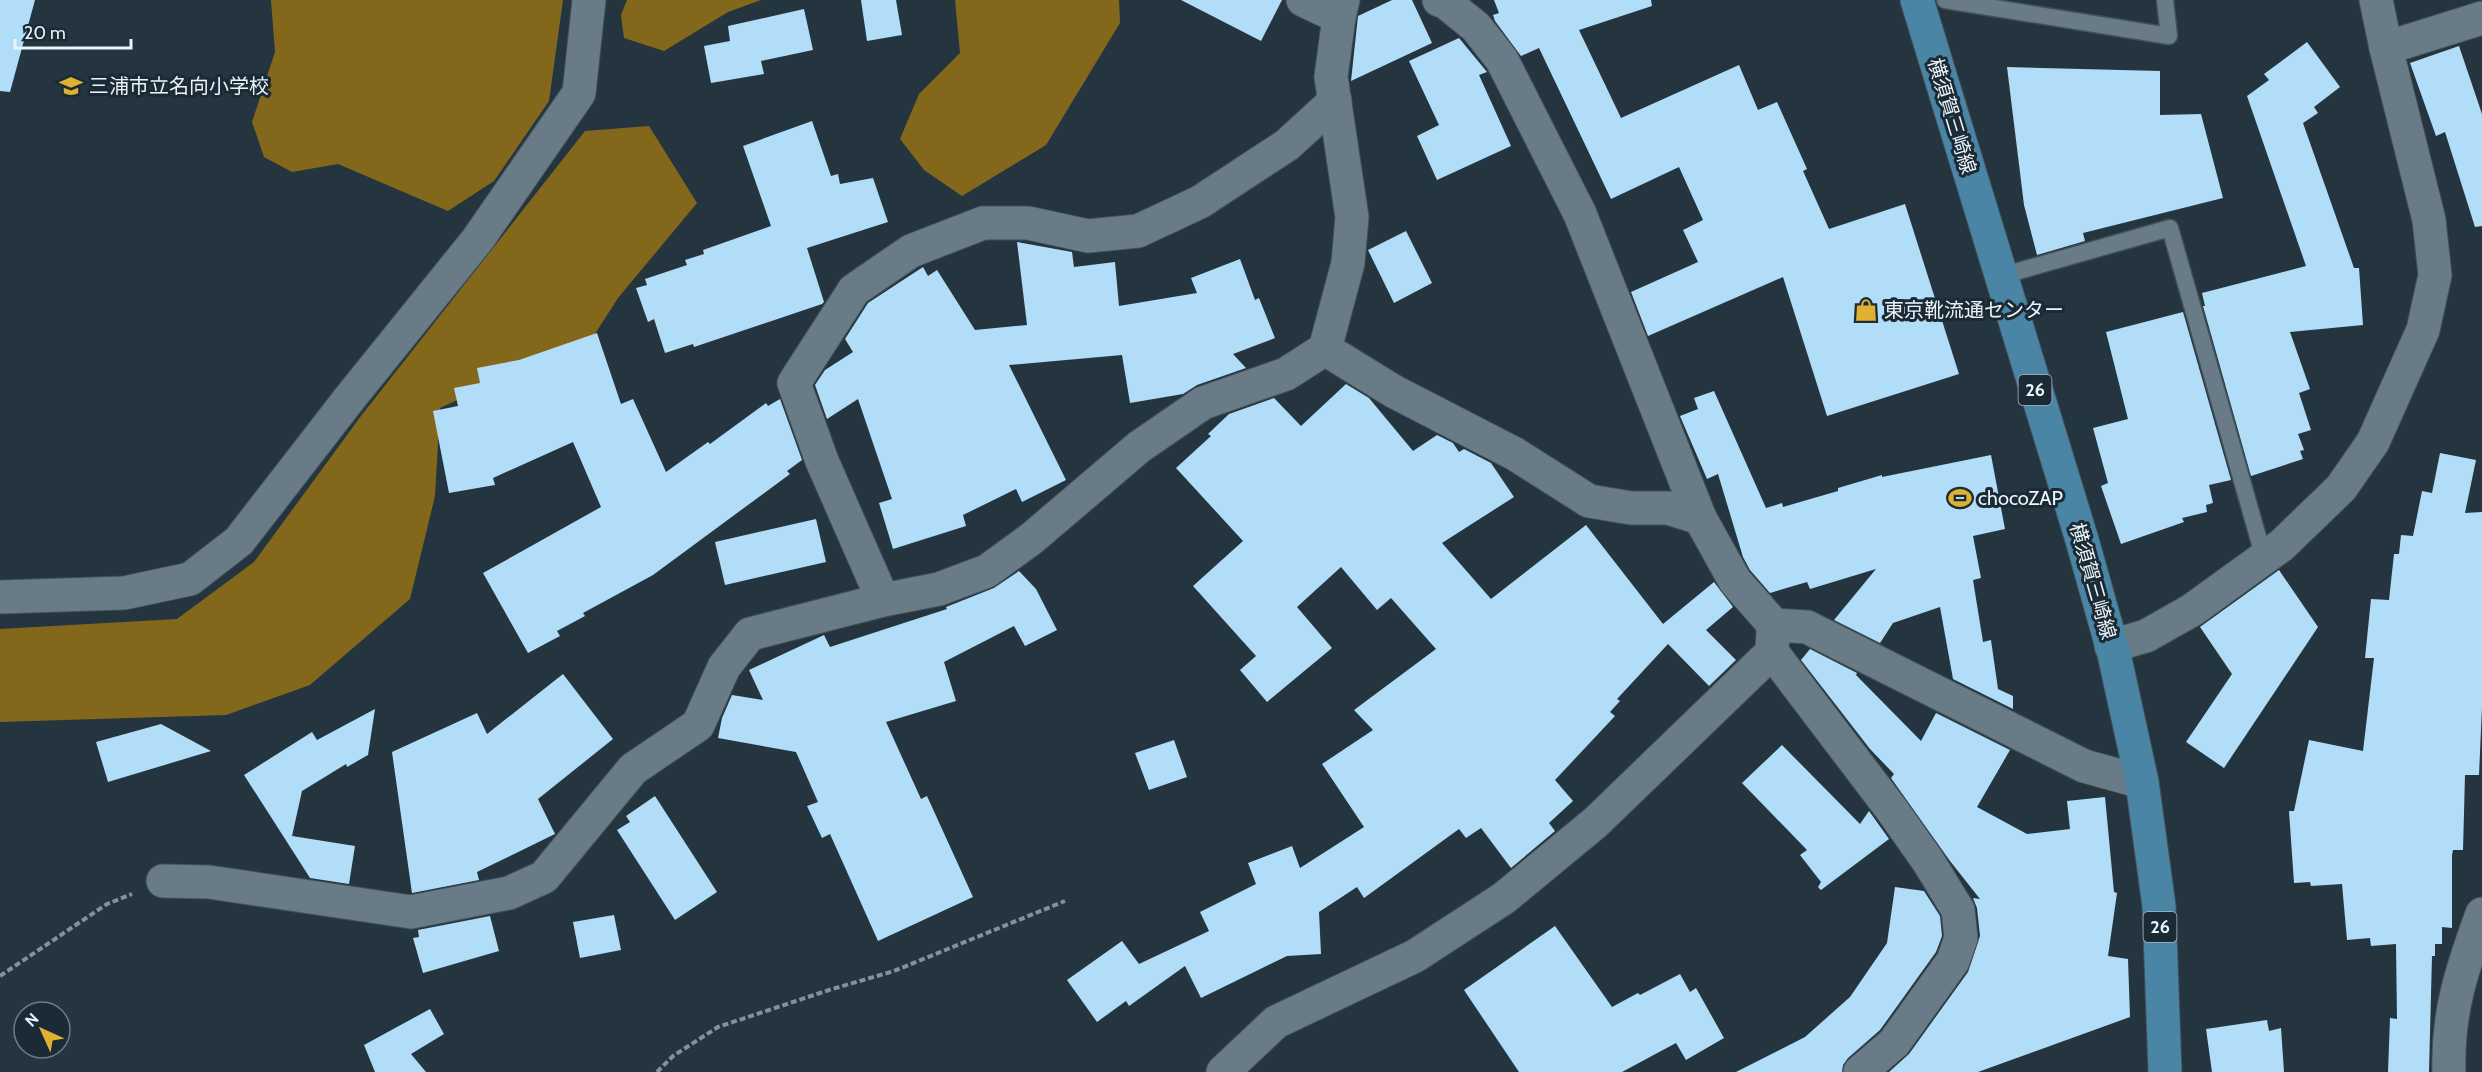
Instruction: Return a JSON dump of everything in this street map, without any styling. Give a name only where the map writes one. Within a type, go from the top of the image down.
[{"type":"main road","name":"横須賀三崎線","points":[[1917,0],[2082,540],[2111,646],[2142,782],[2159,906],[2165,1072]]},
{"type":"street","points":[[0,597],[124,593],[190,579],[239,541],[349,399],[478,239],[579,93],[589,0]]},
{"type":"street","points":[[163,881],[209,882],[411,912],[509,893],[544,877],[633,769],[698,725],[724,667],[750,634],[883,600],[939,589],[987,571],[1031,539],[1139,447],[1203,403],[1286,374],[1325,349],[1348,263],[1352,217],[1331,77],[1341,9],[1303,0]]},
{"type":"street","points":[[1439,0],[1445,2],[1476,27],[1502,60],[1580,214],[1700,518],[1736,581],[1773,638],[1928,861],[1958,910],[1961,938],[1953,961],[1894,1043],[1860,1072]]},
{"type":"street","points":[[2111,646],[2146,636],[2183,615],[2282,545],[2341,488],[2373,442],[2423,330],[2435,275],[2429,220],[2385,48],[2376,0]]},
{"type":"street","points":[[2385,48],[2482,18]]},
{"type":"street","points":[[883,600],[822,461],[794,383],[854,290],[911,251],[983,223],[1028,223],[1088,236],[1138,231],[1200,202],[1287,145],[1335,101]]},
{"type":"street","points":[[1325,349],[1394,392],[1515,454],[1589,501],[1631,508],[1668,508],[1700,518]]},
{"type":"street","points":[[1222,1072],[1276,1022],[1415,956],[1504,898],[1596,822],[1773,638],[1807,627],[2084,766],[2142,782]]},
{"type":"street","points":[[2450,1072],[2448,1049],[2454,1001],[2482,914]]},
{"type":"lane","points":[[1945,0],[2169,36],[2165,0]]},
{"type":"lane","points":[[2001,276],[2170,228],[2264,558]]},
{"type":"path","points":[[0,975],[107,904],[163,881]]},
{"type":"path","points":[[657,1072],[673,1056],[718,1027],[894,971],[1065,901]]},
{"type":"shaded area","points":[[271,0],[563,0],[549,101],[494,181],[448,211],[338,164],[292,172],[264,157],[252,122],[275,52]]},
{"type":"shaded area","points":[[627,0],[761,0],[728,12],[664,51],[624,38],[621,15]]},
{"type":"shaded area","points":[[955,0],[1119,0],[1120,23],[1046,145],[962,196],[924,170],[900,139],[919,94],[960,53]]},
{"type":"shaded area","points":[[649,126],[697,203],[618,298],[593,337],[440,408],[435,496],[410,599],[310,685],[226,715],[0,722],[0,629],[177,619],[254,562],[361,416],[585,131]]},
{"type":"building","points":[[0,0],[35,0],[10,92],[0,91]]},
{"type":"building","points":[[861,0],[896,0],[902,35],[867,41]]},
{"type":"building","points":[[1181,0],[1282,0],[1261,41]]},
{"type":"building","points":[[1392,0],[1412,0],[1432,43],[1351,81],[1358,16]]},
{"type":"building","points":[[1494,0],[1651,0],[1652,6],[1579,30],[1621,118],[1739,65],[1758,110],[1777,102],[1807,169],[1803,171],[1829,229],[1905,204],[1959,374],[1827,416],[1783,277],[1648,336],[1631,292],[1698,262],[1683,230],[1703,220],[1679,167],[1611,199],[1539,48],[1521,56],[1495,21],[1493,15],[1499,13]]},
{"type":"building","points":[[804,9],[813,50],[761,61],[764,74],[711,83],[704,46],[730,41],[728,26]]},
{"type":"building","points":[[1459,38],[1487,72],[1479,75],[1511,146],[1437,180],[1417,136],[1439,125],[1409,61]]},
{"type":"building","points":[[2307,42],[2340,87],[2314,107],[2318,113],[2303,123],[2354,268],[2359,268],[2363,325],[2290,332],[2310,389],[2299,393],[2311,430],[2298,434],[2304,450],[2300,451],[2303,459],[2251,476],[2203,306],[2205,306],[2202,293],[2306,266],[2247,96],[2269,80],[2264,74]]},
{"type":"building","points":[[2459,46],[2482,114],[2482,226],[2475,227],[2445,132],[2436,136],[2410,63]]},
{"type":"building","points":[[2007,67],[2160,71],[2160,115],[2201,114],[2223,198],[2083,233],[2085,241],[2037,255],[2024,205]]},
{"type":"building","points":[[812,121],[831,176],[838,174],[840,184],[873,178],[888,222],[807,248],[824,302],[822,304],[694,347],[693,344],[665,353],[654,319],[648,322],[636,288],[647,285],[645,279],[687,265],[685,260],[704,254],[703,250],[771,226],[743,146]]},
{"type":"building","points":[[1406,231],[1432,283],[1394,303],[1368,250]]},
{"type":"building","points":[[1017,242],[1072,252],[1074,267],[1115,262],[1119,306],[1197,293],[1191,278],[1240,259],[1255,300],[1259,298],[1275,338],[1233,354],[1246,368],[1197,385],[1183,394],[1130,403],[1122,355],[1009,365],[1066,480],[1022,502],[1016,489],[963,515],[966,526],[893,549],[879,503],[892,499],[858,399],[827,419],[815,385],[825,370],[853,352],[845,339],[868,303],[923,267],[928,276],[937,270],[975,330],[1027,325]]},
{"type":"building","points":[[2183,312],[2231,480],[2209,485],[2213,503],[2206,505],[2207,512],[2182,518],[2184,522],[2121,544],[2101,486],[2108,483],[2093,428],[2128,419],[2106,332]]},
{"type":"building","points":[[597,333],[621,404],[633,399],[666,472],[708,442],[710,444],[766,403],[768,406],[780,399],[802,460],[787,471],[790,474],[653,575],[583,613],[585,616],[557,631],[560,636],[528,653],[483,573],[601,507],[573,442],[493,478],[495,485],[449,493],[433,411],[458,406],[454,388],[480,383],[477,368],[519,360]]},
{"type":"building","points":[[1346,384],[1369,398],[1413,451],[1437,435],[1453,443],[1459,452],[1464,449],[1491,463],[1514,497],[1442,543],[1491,599],[1586,525],[1663,624],[1714,582],[1733,607],[1706,630],[1736,660],[1709,686],[1668,644],[1617,699],[1620,701],[1610,712],[1615,716],[1555,780],[1573,801],[1549,823],[1555,831],[1511,868],[1481,828],[1466,838],[1459,829],[1364,898],[1357,887],[1319,912],[1321,954],[1287,956],[1201,998],[1185,966],[1129,1006],[1126,1001],[1097,1022],[1067,980],[1122,941],[1139,964],[1209,931],[1200,912],[1256,884],[1248,863],[1292,846],[1300,868],[1364,827],[1322,764],[1373,730],[1354,710],[1436,649],[1391,598],[1377,610],[1341,567],[1297,607],[1332,648],[1267,702],[1240,670],[1256,656],[1193,586],[1243,541],[1176,468],[1211,436],[1208,434],[1229,414],[1274,398],[1301,426]]},
{"type":"building","points":[[1714,391],[1766,508],[1782,503],[1783,507],[1882,475],[1882,477],[1991,455],[2005,529],[1973,536],[1981,578],[1973,580],[1983,642],[1991,640],[1998,689],[2013,696],[2013,709],[1953,679],[1940,607],[1893,623],[1880,643],[1834,620],[1876,569],[1810,589],[1807,582],[1770,593],[1750,570],[1743,557],[1718,474],[1707,479],[1680,416],[1698,409],[1694,398]]},
{"type":"building","points":[[2440,453],[2476,460],[2465,513],[2482,512],[2482,707],[2479,775],[2465,775],[2463,850],[2453,850],[2452,855],[2452,928],[2442,927],[2442,944],[2435,944],[2435,956],[2432,956],[2429,1072],[2388,1072],[2390,1018],[2397,1019],[2396,944],[2371,946],[2370,938],[2347,940],[2342,884],[2311,886],[2310,882],[2294,883],[2289,811],[2294,811],[2309,740],[2363,751],[2374,658],[2365,658],[2371,599],[2389,600],[2394,554],[2399,554],[2401,535],[2413,536],[2422,491],[2432,493]]},
{"type":"building","points":[[816,519],[826,562],[725,585],[715,542]]},
{"type":"building","points":[[2279,570],[2318,627],[2224,768],[2186,742],[2232,674],[2200,627]]},
{"type":"building","points":[[1019,571],[1036,589],[1057,630],[1025,646],[1014,626],[944,662],[956,701],[886,722],[921,799],[927,796],[973,897],[878,941],[830,834],[822,838],[807,806],[818,802],[796,752],[718,738],[722,718],[732,695],[763,700],[749,670],[824,635],[830,647],[947,609],[946,607],[994,588]]},
{"type":"building","points":[[1810,649],[1857,673],[1856,675],[1921,741],[1936,713],[2010,750],[1977,807],[2027,834],[2070,829],[2067,801],[2105,797],[2114,892],[2117,893],[2108,956],[2128,959],[2130,1017],[1978,1072],[1889,1072],[1909,1054],[1968,972],[1980,936],[1977,908],[1973,898],[1980,899],[1891,778],[1894,774],[1870,749],[1801,660]]},
{"type":"building","points":[[563,674],[613,739],[538,799],[555,834],[477,872],[479,880],[412,893],[392,752],[477,713],[487,734]]},
{"type":"building","points":[[375,709],[368,755],[347,767],[346,764],[302,791],[292,836],[355,846],[349,884],[310,878],[244,775],[312,732],[317,740]]},
{"type":"building","points":[[161,724],[211,751],[108,782],[96,742]]},
{"type":"building","points":[[1174,740],[1187,777],[1149,790],[1135,753]]},
{"type":"building","points":[[1782,745],[1860,824],[1869,811],[1889,839],[1821,890],[1818,887],[1821,882],[1800,855],[1807,850],[1742,783]]},
{"type":"building","points":[[655,796],[717,892],[675,920],[617,830],[630,822],[626,816]]},
{"type":"building","points":[[1895,887],[1924,891],[1940,916],[1942,936],[1936,952],[1880,1030],[1848,1058],[1843,1065],[1842,1072],[1736,1072],[1805,1037],[1850,997],[1887,943]]},
{"type":"building","points":[[614,915],[621,950],[580,958],[573,922]]},
{"type":"building","points":[[490,916],[499,951],[423,973],[413,938],[419,937],[418,930]]},
{"type":"building","points":[[1555,926],[1612,1007],[1680,974],[1690,992],[1696,988],[1724,1038],[1686,1060],[1676,1043],[1622,1072],[1519,1072],[1464,990]]},
{"type":"building","points":[[430,1009],[444,1034],[411,1054],[426,1072],[375,1072],[364,1045]]},
{"type":"building","points":[[2267,1020],[2269,1031],[2281,1028],[2284,1072],[2212,1072],[2206,1029]]},
{"type":"place","name":"三浦市立名向小学校","points":[[71,86]]},
{"type":"place","name":"東京靴流通センター","points":[[1866,310]]},
{"type":"place","name":"chocoZAP","points":[[1960,498]]}]
